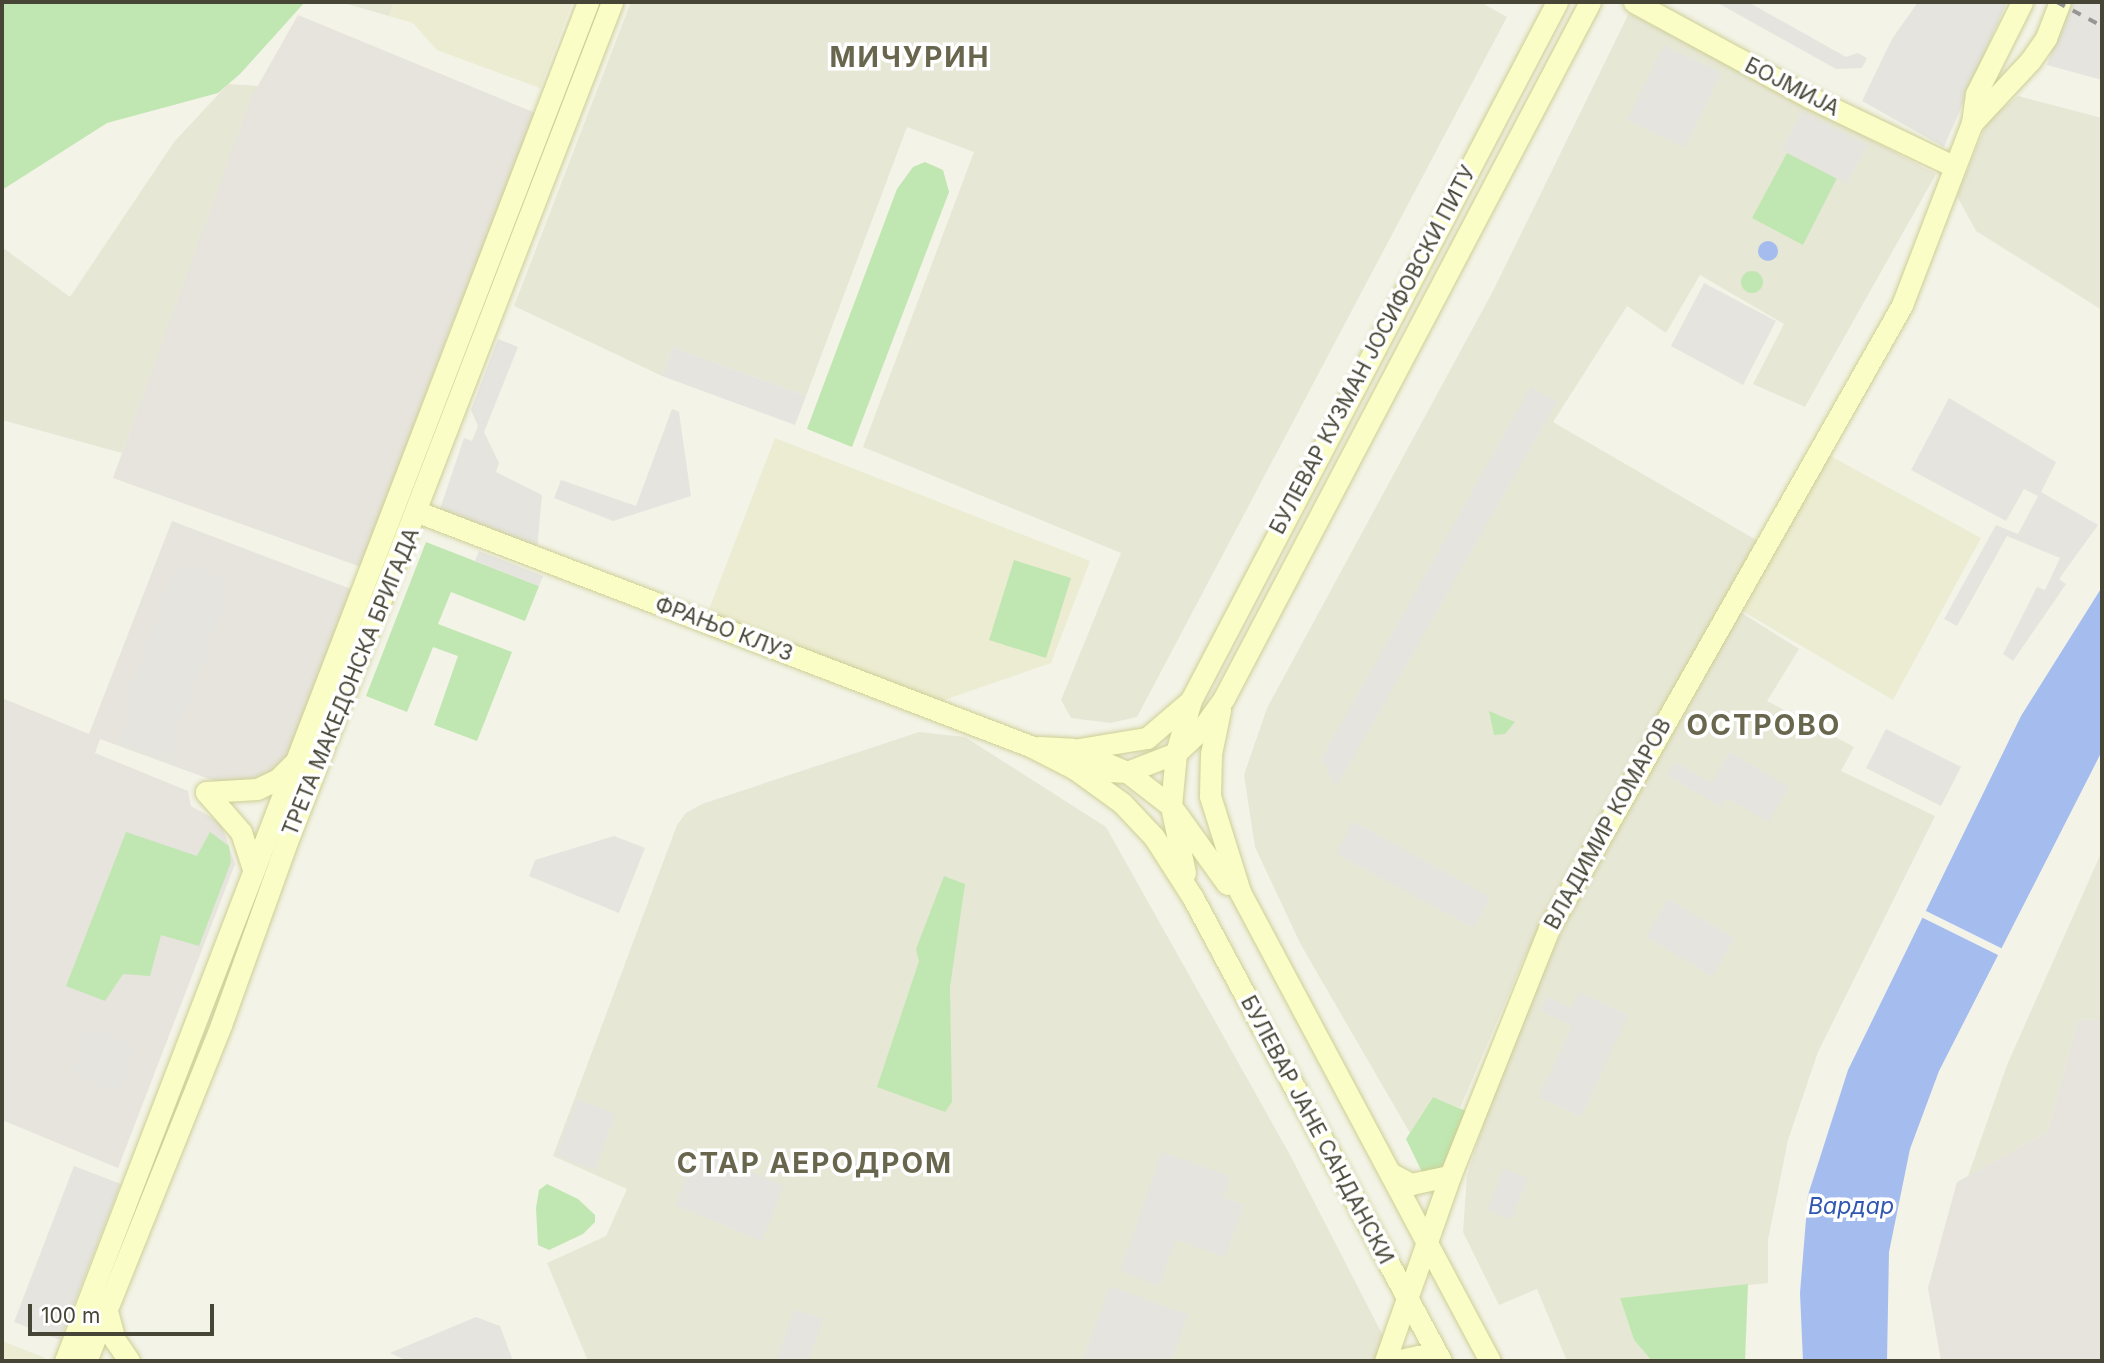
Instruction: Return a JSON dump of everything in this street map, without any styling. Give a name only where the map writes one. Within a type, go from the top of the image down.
[{"type":"street","name":"ТРЕТА МАКЕДОНСКА БРИГАДА","points":[[79,1359],[253,869],[300,756],[589,2]]},
{"type":"street","name":"ТРЕТА МАКЕДОНСКА БРИГАДА","points":[[79,1359],[107,1311],[418,512],[612,2]]},
{"type":"street","name":"БУЛЕВАР КУЗМАН ЈОСИФОВСКИ ПИТУ","points":[[1191,700],[1557,2]]},
{"type":"street","name":"БОЈМИЈА","points":[[1634,2],[1809,97],[1953,166]]},
{"type":"street","name":"ВЛАДИМИР КОМАРОВ","points":[[1385,1361],[1450,1176],[1549,928],[1902,304],[1953,166],[1972,123],[1982,79],[2022,2]]},
{"type":"street","name":"ВЛАДИМИР КОМАРОВ","points":[[1972,123],[2031,61],[2046,38],[2060,2]]},
{"type":"street","name":"БУЛЕВАР КУЗМАН ЈОСИФОВСКИ ПИТУ","points":[[1176,753],[1202,730],[1224,698],[1588,5]]},
{"type":"street","name":"ФРАЊО КЛУЗ","points":[[418,512],[1030,746],[1127,772],[1171,806]]},
{"type":"street","name":"БУЛЕВАР КУЗМАН ЈОСИФОВСКИ ПИТУ","points":[[1210,772],[1224,698]]},
{"type":"street","points":[[1191,700],[1176,753],[1171,806],[1193,898]]},
{"type":"street","points":[[1074,759],[1146,738],[1191,700]]},
{"type":"street","points":[[1127,772],[1176,753]]},
{"type":"street","points":[[253,869],[241,832],[206,792],[267,785],[300,756]]},
{"type":"street","points":[[1074,759],[1144,824],[1193,898]]},
{"type":"street","name":"БУЛЕВАР ЈАНЕ САНДАНСКИ","points":[[1210,772],[1220,841],[1254,923],[1490,1361]]},
{"type":"street","name":"БУЛЕВАР ЈАНЕ САНДАНСКИ","points":[[1171,806],[1254,923]]},
{"type":"street","name":"БУЛЕВАР ЈАНЕ САНДАНСКИ","points":[[1193,898],[1441,1361]]},
{"type":"street","points":[[1390,1173],[1418,1184],[1450,1176]]},
{"type":"street","points":[[107,1311],[115,1340],[129,1361]]},
{"type":"street","points":[[1395,1361],[1419,1356],[1434,1361]]},
{"type":"street","points":[[79,1359],[112,1361]]},
{"type":"shaded area","points":[[340,2],[394,2],[389,16]]},
{"type":"shaded area","points":[[394,2],[572,2],[540,88],[437,50],[413,23],[389,16]]},
{"type":"shaded area","points":[[631,2],[1480,2],[1507,17],[1137,717],[1110,723],[1071,718],[1061,700],[1121,553],[863,447],[974,152],[907,127],[806,396],[673,347],[662,376],[514,306]]},
{"type":"shaded area","points":[[1716,2],[1748,2],[1846,57],[1858,53],[1867,58],[1862,68],[1836,69]]},
{"type":"shaded area","points":[[1918,2],[2007,2],[1944,147],[1862,101],[1892,39]]},
{"type":"shaded area","points":[[2069,2],[2102,2],[2102,80],[2047,65]]},
{"type":"shaded area","points":[[1629,13],[1936,174],[1805,407],[1753,384],[1784,324],[1700,275],[1666,333],[1627,306],[1553,422],[1758,541],[1524,958],[1460,1108],[1433,1097],[1410,1133],[1301,945],[1255,847],[1244,775],[1267,708],[1493,291]]},
{"type":"shaded area","points":[[298,15],[538,114],[450,330],[361,567],[113,478],[252,96]]},
{"type":"shaded area","points":[[1664,45],[1721,73],[1685,148],[1627,120]]},
{"type":"shaded area","points":[[228,84],[258,86],[122,453],[2,420],[2,247],[70,297],[174,142]]},
{"type":"shaded area","points":[[2018,96],[2102,118],[2102,310],[1976,231],[1957,196],[1988,120]]},
{"type":"shaded area","points":[[1802,111],[1867,145],[1847,184],[1782,150]]},
{"type":"shaded area","points":[[1704,283],[1776,321],[1743,385],[1671,346]]},
{"type":"shaded area","points":[[498,339],[518,347],[484,432],[499,463],[496,472],[542,495],[537,549],[440,509],[464,438],[472,441],[478,426],[471,410]]},
{"type":"shaded area","points":[[673,347],[806,396],[795,425],[662,376]]},
{"type":"shaded area","points":[[1531,387],[1557,402],[1336,787],[1322,760],[1327,749]]},
{"type":"shaded area","points":[[1949,398],[2056,462],[2041,492],[2098,525],[2059,579],[2066,584],[2013,661],[2003,654],[2037,587],[2045,590],[2060,558],[2007,536],[1957,626],[1944,619],[1996,525],[2018,534],[2038,496],[2024,489],[2006,521],[1911,470]]},
{"type":"shaded area","points":[[672,409],[679,412],[691,496],[613,521],[554,498],[561,480],[636,506]]},
{"type":"shaded area","points":[[775,438],[1090,561],[1051,663],[938,702],[708,612]]},
{"type":"shaded area","points":[[1825,453],[1981,538],[1893,700],[1739,609]]},
{"type":"shaded area","points":[[172,521],[351,589],[284,768],[260,779],[223,784],[100,739],[95,753],[188,791],[191,806],[218,821],[235,864],[118,1168],[2,1120],[2,698],[89,734]]},
{"type":"shaded area","points":[[479,551],[543,576],[539,586],[475,561]]},
{"type":"shaded area","points":[[187,562],[221,575],[218,583],[230,588],[167,760],[118,742],[129,713],[123,711],[175,568],[184,571]]},
{"type":"shaded area","points":[[1740,612],[1799,649],[1767,701],[1854,747],[1841,771],[1935,816],[1818,1052],[1788,1140],[1768,1240],[1768,1283],[1620,1298],[1634,1340],[1652,1361],[1567,1361],[1537,1289],[1499,1305],[1463,1232],[1467,1176],[1500,1070],[1568,917]]},
{"type":"shaded area","points":[[1886,729],[1961,767],[1941,806],[1866,768]]},
{"type":"shaded area","points":[[919,732],[965,737],[1106,827],[1289,1153],[1396,1361],[588,1361],[547,1263],[606,1236],[627,1189],[553,1156],[677,825],[686,813],[702,804]]},
{"type":"shaded area","points":[[1730,752],[1789,787],[1769,822],[1727,798],[1721,807],[1667,775],[1675,762],[1712,783]]},
{"type":"shaded area","points":[[1353,821],[1490,897],[1474,928],[1336,854]]},
{"type":"shaded area","points":[[614,836],[645,848],[619,913],[529,876],[535,860]]},
{"type":"shaded area","points":[[2102,851],[2102,1019],[2078,1020],[2048,1132],[1968,1176],[2007,1065]]},
{"type":"shaded area","points":[[1668,899],[1734,938],[1712,976],[1646,937]]},
{"type":"shaded area","points":[[1579,992],[1628,1015],[1581,1117],[1539,1097],[1572,1026],[1540,1010],[1547,997],[1571,1008]]},
{"type":"shaded area","points":[[2102,1019],[2102,1361],[1941,1361],[1928,1288],[1957,1182],[2048,1132],[2078,1020]]},
{"type":"shaded area","points":[[87,1029],[136,1047],[119,1092],[70,1074]]},
{"type":"shaded area","points":[[577,1099],[616,1114],[594,1170],[556,1155]]},
{"type":"shaded area","points":[[697,1150],[784,1185],[762,1241],[675,1205]]},
{"type":"shaded area","points":[[1162,1152],[1230,1176],[1223,1197],[1244,1205],[1225,1257],[1176,1240],[1159,1286],[1120,1271]]},
{"type":"shaded area","points":[[74,1166],[121,1184],[60,1340],[14,1322]]},
{"type":"shaded area","points":[[1504,1168],[1528,1178],[1511,1220],[1487,1210]]},
{"type":"shaded area","points":[[1110,1286],[1188,1315],[1171,1361],[1082,1361]]},
{"type":"shaded area","points":[[795,1310],[824,1319],[808,1361],[775,1361]]},
{"type":"shaded area","points":[[476,1317],[500,1326],[513,1361],[408,1361],[390,1353]]},
{"type":"shaded area","points":[[2,1341],[43,1357],[48,1361],[2,1361]]},
{"type":"green space","points":[[2,2],[305,2],[240,74],[218,93],[107,123],[2,190]]},
{"type":"green space","points":[[1787,153],[1837,178],[1803,245],[1752,218]]},
{"type":"green space","points":[[925,162],[943,170],[949,192],[852,447],[807,429],[897,189],[913,167]]},
{"type":"green space","points":[[1752,271],[1760,274],[1763,282],[1760,290],[1752,293],[1744,290],[1741,282],[1744,274]]},
{"type":"green space","points":[[426,542],[539,586],[525,621],[451,592],[438,624],[512,652],[477,741],[434,725],[458,656],[433,647],[407,712],[366,696]]},
{"type":"green space","points":[[1014,560],[1071,578],[1046,658],[989,640]]},
{"type":"green space","points":[[1489,711],[1515,722],[1505,734],[1494,735]]},
{"type":"green space","points":[[126,832],[197,856],[210,832],[229,846],[231,862],[199,946],[161,935],[150,976],[123,974],[105,1001],[66,986]]},
{"type":"green space","points":[[944,876],[965,884],[950,987],[952,1102],[945,1112],[877,1087],[919,961],[916,949]]},
{"type":"green space","points":[[1433,1097],[1473,1114],[1450,1176],[1423,1174],[1406,1139]]},
{"type":"green space","points":[[547,1184],[578,1199],[595,1215],[595,1222],[583,1234],[549,1250],[538,1245],[536,1208],[539,1190]]},
{"type":"green space","points":[[1748,1284],[1745,1361],[1652,1361],[1634,1340],[1620,1298]]},
{"type":"water","points":[[1768,241],[1775,244],[1778,251],[1775,258],[1768,261],[1761,258],[1758,251],[1761,244]]},
{"type":"water","name":"Вардар","points":[[2102,587],[2102,751],[1939,1071],[1910,1149],[1889,1252],[1887,1361],[1803,1361],[1800,1293],[1808,1195],[1848,1070],[2021,716]]},
{"type":"pier","points":[[1922,909],[2005,950],[2002,957],[1919,916]]},
{"type":"railway","points":[[2057,2],[2102,26]]},
{"type":"district","name":"МИЧУРИН","points":[[910,57]]},
{"type":"district","name":"ОСТРОВО","points":[[1764,725]]},
{"type":"district","name":"СТАР АЕРОДРОМ","points":[[815,1163]]}]
